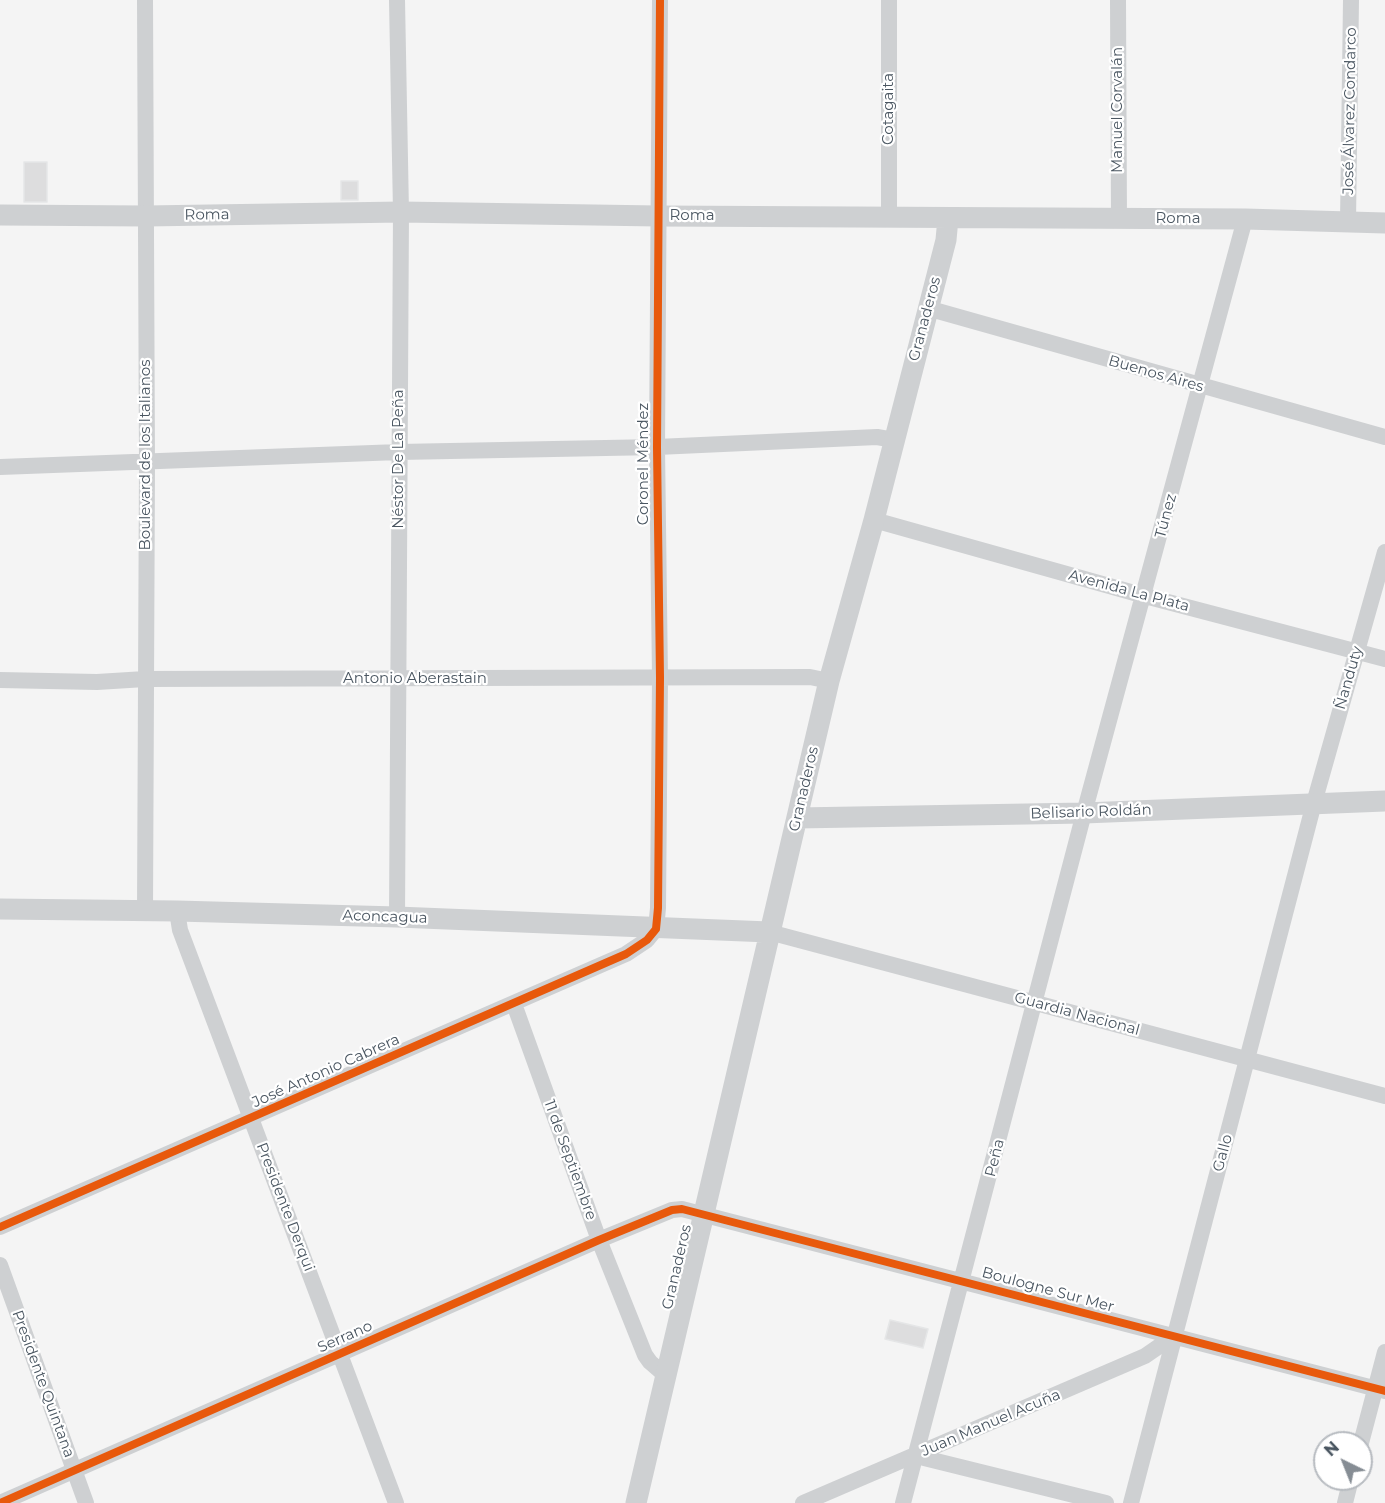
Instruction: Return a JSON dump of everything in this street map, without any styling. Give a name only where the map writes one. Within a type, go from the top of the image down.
[{"type":"street","name":"Boulevard de los Italianos","points":[[144,0],[147,463],[144,910]]},
{"type":"street","name":"Néstor De La Peña","points":[[397,917],[401,212],[398,0]]},
{"type":"street","name":"Coronel Méndez","points":[[656,928],[660,678],[657,447],[660,0]]},
{"type":"street","name":"Cotagaita","points":[[889,0],[889,218]]},
{"type":"street","name":"Manuel Corvalán","points":[[1118,0],[1119,219]]},
{"type":"street","name":"José Álvarez Condarco","points":[[1348,222],[1351,0]]},
{"type":"street","name":"Roma","points":[[0,215],[146,216],[401,212],[889,218],[1245,219],[1385,223]]},
{"type":"street","name":"Granaderos","points":[[636,1503],[829,681],[874,520],[946,240],[948,218]]},
{"type":"street","name":"Túnez","points":[[1084,813],[1145,596],[1245,219]]},
{"type":"street","name":"Buenos Aires","points":[[927,308],[1385,437]]},
{"type":"street","points":[[0,467],[399,452],[657,447],[877,437],[894,440]]},
{"type":"street","name":"Avenida La Plata","points":[[874,520],[1145,596],[1385,659]]},
{"type":"street","name":"Ñanduty","points":[[1314,803],[1385,552]]},
{"type":"street","name":"Antonio Aberastain","points":[[0,680],[97,682],[145,679],[810,677],[829,681]]},
{"type":"street","name":"Belisario Roldán","points":[[797,818],[1084,813],[1385,801]]},
{"type":"street","name":"Gallo","points":[[1131,1503],[1314,803]]},
{"type":"street","name":"Peña","points":[[903,1503],[1084,813]]},
{"type":"street","name":"Aconcagua","points":[[0,909],[144,910],[397,917],[769,932]]},
{"type":"street","name":"Presidente Derqui","points":[[177,911],[180,930],[396,1503]]},
{"type":"street","name":"José Antonio Cabrera","points":[[0,1227],[626,954],[646,940],[656,928]]},
{"type":"street","name":"Guardia Nacional","points":[[769,932],[1385,1096]]},
{"type":"street","name":"11 de Septiembre","points":[[514,1004],[599,1240],[645,1354],[650,1362],[665,1375]]},
{"type":"street","name":"Serrano","points":[[0,1503],[599,1240],[672,1210],[682,1209],[703,1214]]},
{"type":"street","name":"Boulogne Sur Mer","points":[[703,1214],[1380,1390]]},
{"type":"street","name":"Presidente Quintana","points":[[0,1265],[86,1503]]},
{"type":"street","name":"Juan Manuel Acuña","points":[[803,1503],[1146,1356],[1174,1336]]},
{"type":"street","points":[[1365,1431],[1380,1390],[1385,1352]]},
{"type":"street","points":[[916,1456],[1106,1503]]},
{"type":"building","points":[[24,162],[47,162],[47,202],[24,202]]},
{"type":"building","points":[[341,181],[358,181],[358,200],[341,200]]},
{"type":"building","points":[[890,1320],[928,1329],[923,1348],[885,1339]]},
{"type":"cycle path","points":[[0,1227],[626,954],[647,940],[656,929],[660,678],[657,447],[660,0]]},
{"type":"cycle path","points":[[0,1503],[599,1240],[672,1210],[682,1209],[1385,1391]]}]
